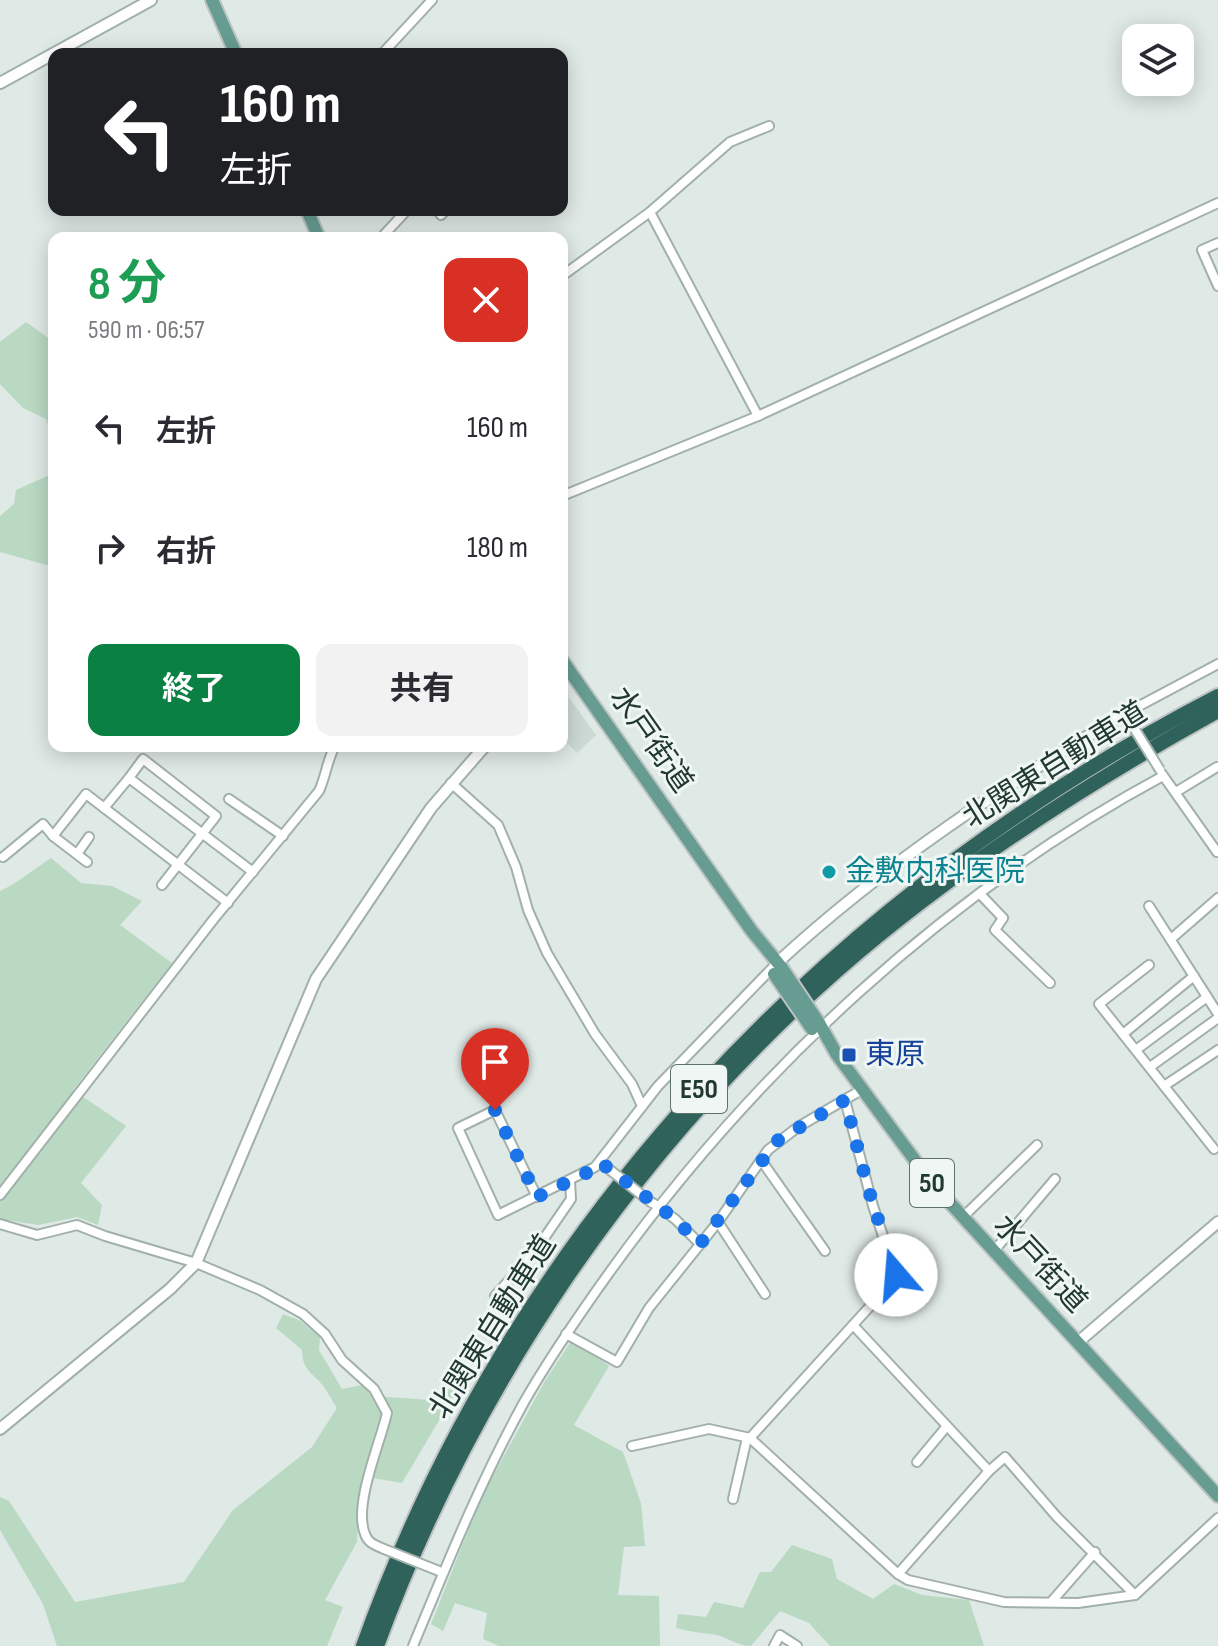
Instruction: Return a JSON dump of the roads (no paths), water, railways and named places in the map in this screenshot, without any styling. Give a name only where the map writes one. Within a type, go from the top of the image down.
[{"type":"highway","name":"北関東自動車道","points":[[363,1646],[395,1562],[424,1498],[503,1352],[575,1242],[654,1141],[706,1082],[766,1019],[829,961],[926,882],[994,831],[1129,746],[1218,696]]},
{"type":"highway","name":"北関東自動車道","points":[[377,1646],[437,1503],[515,1358],[552,1299],[621,1203],[715,1092],[839,970],[945,884],[1063,803],[1218,711]]},
{"type":"main road","points":[[212,0],[233,48]]},
{"type":"main road","name":"水戸街道","points":[[568,670],[906,1150],[962,1218],[1218,1496]]},
{"type":"street","points":[[63,48],[151,0]]},
{"type":"street","points":[[388,48],[432,0]]},
{"type":"street","points":[[1,82],[48,56]]},
{"type":"street","points":[[568,272],[650,212],[730,142],[769,126]]},
{"type":"street","points":[[568,494],[758,416],[1218,203]]},
{"type":"street","points":[[650,212],[758,416]]},
{"type":"street","points":[[387,232],[401,216]]},
{"type":"street","points":[[1218,243],[1202,250],[1218,284]]},
{"type":"street","points":[[537,1197],[495,1110],[458,1128],[498,1215],[537,1197],[570,1181],[602,1164],[642,1106],[689,1051],[856,895],[1021,776],[1218,664]]},
{"type":"street","points":[[1128,717],[1162,773],[1217,852]]},
{"type":"street","points":[[0,1195],[319,791],[333,752]]},
{"type":"street","points":[[0,1429],[170,1289],[196,1263],[316,979],[417,829],[451,783],[479,752]]},
{"type":"street","points":[[104,808],[143,759],[216,816],[162,885]]},
{"type":"street","points":[[1176,792],[1217,767]]},
{"type":"street","points":[[413,1646],[441,1572],[484,1478],[524,1403],[566,1334],[655,1204],[818,1029],[906,952],[980,894],[1162,773]]},
{"type":"street","points":[[129,778],[253,872]]},
{"type":"street","points":[[451,783],[498,825],[516,867],[536,932],[595,1034],[632,1084],[642,1106]]},
{"type":"street","points":[[53,836],[86,794],[228,903]]},
{"type":"street","points":[[229,799],[283,836]]},
{"type":"street","points":[[3,857],[43,824],[53,836],[87,862]]},
{"type":"street","points":[[77,854],[89,837]]},
{"type":"street","points":[[980,894],[1003,918],[995,930],[1050,983]]},
{"type":"street","points":[[1171,939],[1218,898]]},
{"type":"street","points":[[1149,906],[1218,1016],[1150,1067]]},
{"type":"street","points":[[1149,965],[1099,1004],[1214,1149]]},
{"type":"street","points":[[1123,1034],[1194,976]]},
{"type":"street","points":[[1136,1050],[1207,997]]},
{"type":"street","points":[[1164,1086],[1218,1050]]},
{"type":"street","points":[[566,1334],[617,1362],[649,1308],[718,1222],[777,1141],[863,1089]]},
{"type":"street","points":[[733,1499],[749,1438],[896,1275],[845,1100]]},
{"type":"street","points":[[962,1218],[1037,1145]]},
{"type":"street","points":[[761,1160],[825,1251]]},
{"type":"street","points":[[602,1164],[675,1219],[700,1244]]},
{"type":"street","points":[[993,1252],[1055,1179]]},
{"type":"street","points":[[502,1308],[495,1296],[536,1250],[571,1199],[570,1181]]},
{"type":"street","points":[[718,1222],[765,1294]]},
{"type":"street","points":[[1077,1343],[1218,1222]]},
{"type":"street","points":[[0,1224],[37,1235],[77,1225],[196,1263],[260,1290],[303,1314],[334,1344],[342,1360],[374,1389],[387,1413],[361,1513],[369,1543],[441,1572]]},
{"type":"street","points":[[853,1325],[989,1471]]},
{"type":"street","points":[[917,1462],[947,1426]]},
{"type":"street","points":[[632,1446],[709,1429],[749,1438],[888,1568],[918,1582],[1004,1602],[1078,1603],[1135,1595],[1218,1518]]},
{"type":"street","points":[[898,1574],[1005,1457],[1057,1517],[1135,1595]]},
{"type":"street","points":[[1052,1601],[1095,1552]]},
{"type":"street","points":[[774,1646],[780,1635],[797,1646]]},
{"type":"place","name":"金敷内科医院","points":[[829,872]]},
{"type":"place","name":"東原","points":[[849,1055]]}]
